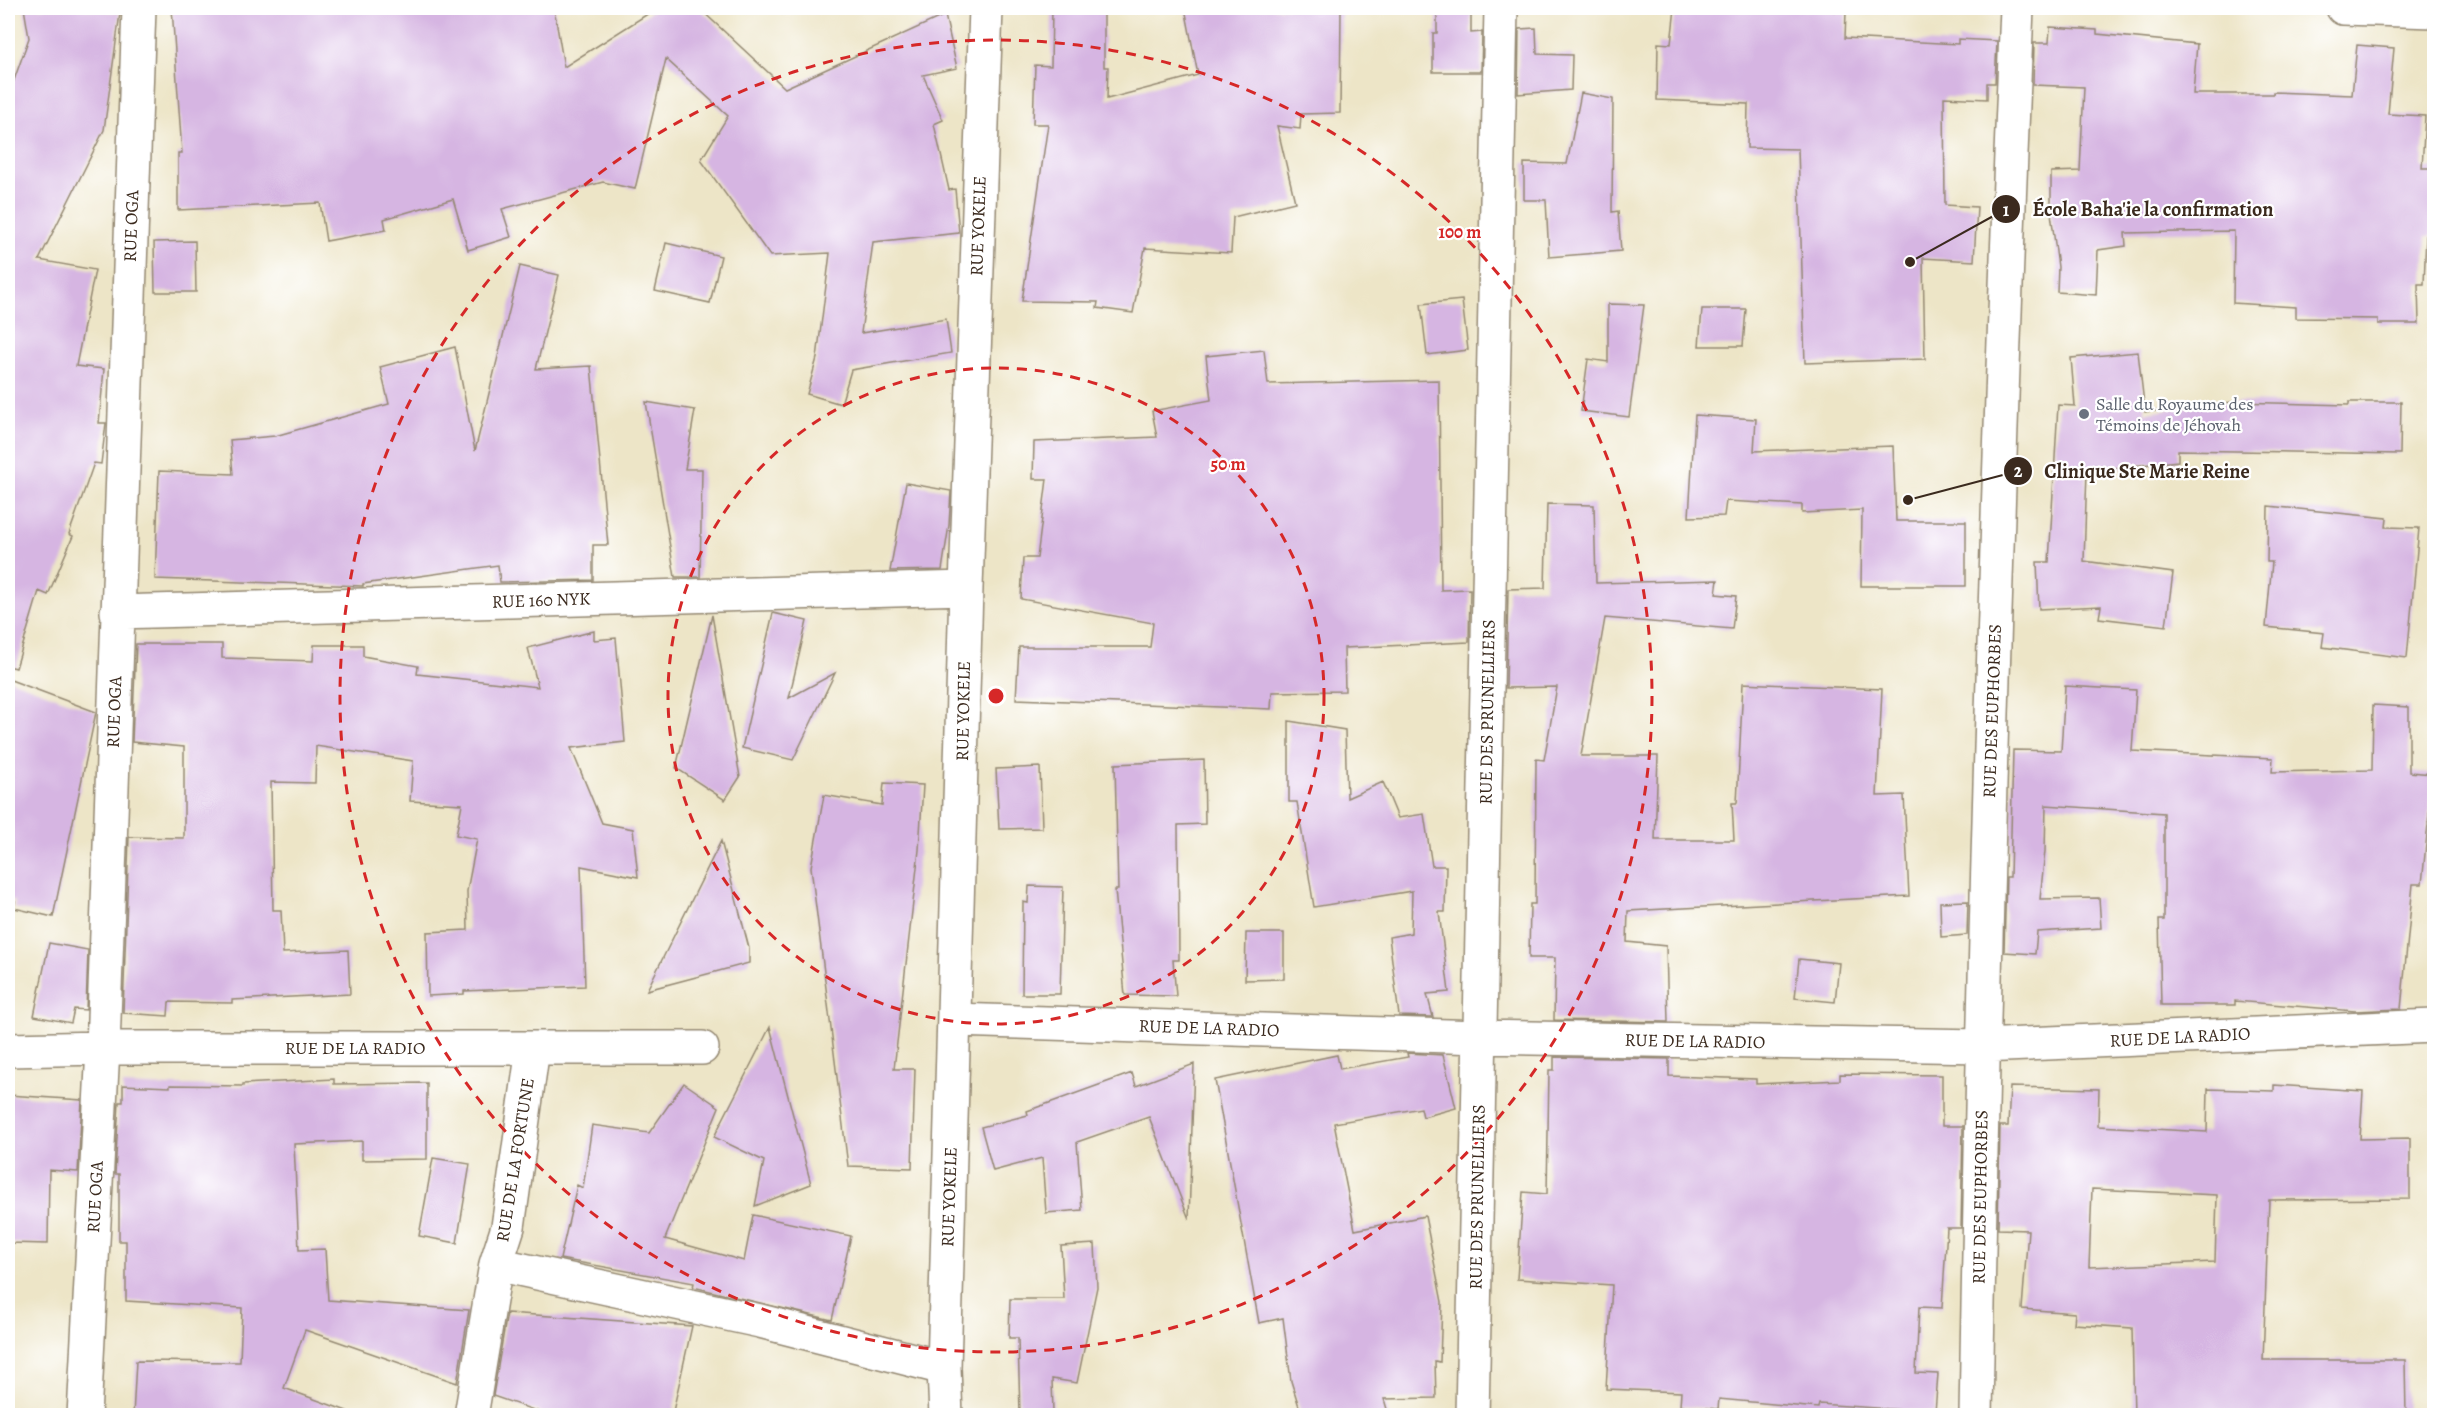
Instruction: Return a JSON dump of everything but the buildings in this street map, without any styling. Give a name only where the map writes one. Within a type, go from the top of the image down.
[{"type":"street","name":"RUE OGA","points":[[84,1416],[103,1048],[139,8]]},
{"type":"street","name":"RUE YOKELE","points":[[946,1416],[944,1368],[966,588],[986,8]]},
{"type":"street","name":"RUE DES PRUNELLIERS","points":[[1472,1416],[1501,8]]},
{"type":"street","name":"RUE DES EUPHORBES","points":[[1976,1416],[1982,1046],[2001,389],[2017,8]]},
{"type":"street","points":[[2343,8],[2434,11]]},
{"type":"street","name":"RUE 160 NYK","points":[[117,612],[966,588]]},
{"type":"street","name":"RUE DE LA RADIO","points":[[955,1020],[1480,1037],[1982,1046],[2434,1026]]},
{"type":"street","name":"RUE DE LA FORTUNE","points":[[533,1048],[508,1227],[496,1264],[760,1322],[944,1368]]},
{"type":"street","name":"RUE DE LA RADIO","points":[[8,1050],[702,1048]]},
{"type":"street","points":[[471,1416],[496,1264]]},
{"type":"place","name":"École Baha'ie la confirmation","points":[[1910,262]]},
{"type":"place","name":"Salle du Royaume des Témoins de Jéhovah","points":[[2084,414]]},
{"type":"place","name":"Clinique Ste Marie Reine","points":[[1908,500]]}]
